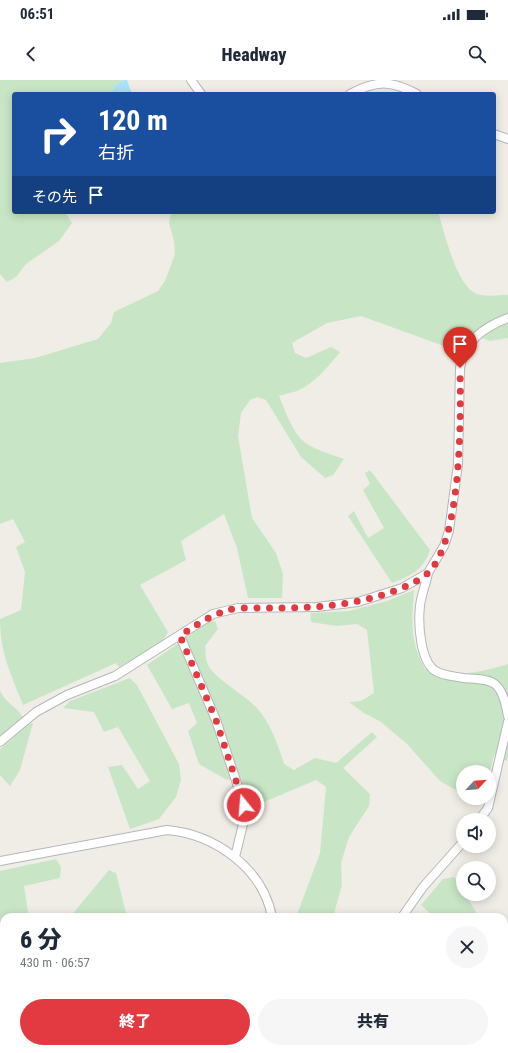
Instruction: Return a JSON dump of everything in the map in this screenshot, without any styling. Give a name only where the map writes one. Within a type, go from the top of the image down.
[{"type":"street","points":[[191,80],[200,92]]},
{"type":"street","points":[[355,92],[377,83],[402,86],[413,92]]},
{"type":"street","points":[[496,135],[508,139]]},
{"type":"street","points":[[508,318],[496,323],[473,340],[466,347],[462,357],[460,368],[458,464],[449,531],[444,546],[428,573],[420,606],[421,642],[424,653],[430,665],[435,670],[446,675],[487,681],[495,684],[502,693],[508,716]]},
{"type":"street","points":[[0,742],[36,712],[67,695],[115,676],[213,614],[238,608],[317,607],[358,602],[402,588],[428,573]]},
{"type":"street","points":[[180,636],[216,720],[244,805],[245,816],[235,856]]},
{"type":"street","points":[[484,813],[488,808],[508,722]]},
{"type":"street","points":[[0,861],[167,830],[179,831],[210,841],[235,856],[263,892],[271,913]]},
{"type":"street","points":[[405,913],[423,887],[456,850]]},
{"type":"green space","points":[[0,80],[125,80],[118,83],[111,92],[12,92],[12,214],[66,214],[72,223],[59,241],[26,264],[16,277],[7,282],[0,274]]},
{"type":"green space","points":[[171,214],[439,214],[452,258],[463,281],[470,289],[480,295],[508,295],[508,338],[490,341],[472,334],[455,350],[361,316],[327,323],[292,343],[295,353],[306,358],[331,347],[340,352],[326,369],[310,384],[297,391],[279,396],[296,433],[304,442],[315,448],[344,459],[333,475],[325,478],[301,457],[266,400],[257,397],[250,400],[241,413],[238,436],[252,518],[276,553],[283,574],[282,598],[248,598],[237,548],[224,514],[181,541],[186,560],[140,585],[168,632],[162,642],[119,667],[116,663],[23,705],[10,673],[4,653],[0,631],[0,619],[21,610],[25,572],[16,547],[25,542],[13,519],[0,524],[0,363],[35,358],[98,339],[111,323],[114,312],[158,291],[165,281],[175,254],[174,241],[169,223]]},
{"type":"green space","points":[[370,470],[430,550],[424,563],[416,571],[405,578],[392,583],[348,516],[354,511],[368,538],[384,528],[363,490],[370,484],[365,473]]},
{"type":"green space","points":[[414,590],[412,622],[414,640],[416,649],[425,669],[445,674],[455,674],[488,670],[508,664],[508,761],[494,755],[492,765],[456,765],[456,790],[440,781],[407,744],[381,722],[364,713],[349,702],[361,701],[374,693],[367,630],[357,624],[337,626],[311,622],[310,613],[349,611],[387,601]]},
{"type":"green space","points":[[215,621],[218,629],[205,646],[206,660],[214,673],[251,702],[261,713],[273,734],[284,764],[294,770],[315,758],[336,763],[372,732],[377,737],[343,768],[370,794],[369,806],[349,837],[341,863],[342,885],[334,913],[298,913],[320,853],[326,787],[316,780],[250,808],[241,779],[227,780],[199,764],[188,731],[197,723],[189,703],[172,709],[147,665],[209,622]]},
{"type":"green space","points":[[130,678],[137,685],[179,764],[181,780],[176,797],[159,819],[130,829],[108,767],[122,765],[138,789],[150,781],[118,727],[104,732],[94,712],[63,708],[70,701]]},
{"type":"green space","points":[[0,690],[7,701],[23,717],[0,737]]},
{"type":"green space","points":[[33,723],[20,770],[10,786],[0,775],[0,749],[29,724]]},
{"type":"green space","points":[[56,859],[61,867],[60,878],[24,886],[29,913],[0,913],[0,871]]},
{"type":"green space","points":[[109,870],[116,873],[126,913],[73,913]]},
{"type":"green space","points":[[454,877],[456,880],[456,901],[469,901],[477,913],[430,913],[421,905],[443,879]]},
{"type":"water","points":[[127,80],[131,92],[111,92],[118,83]]},
{"type":"route","points":[[244,805],[216,720],[180,636],[213,614],[226,610],[238,608],[317,607],[358,602],[402,588],[428,573],[436,562],[449,531],[458,464],[460,368]]}]
